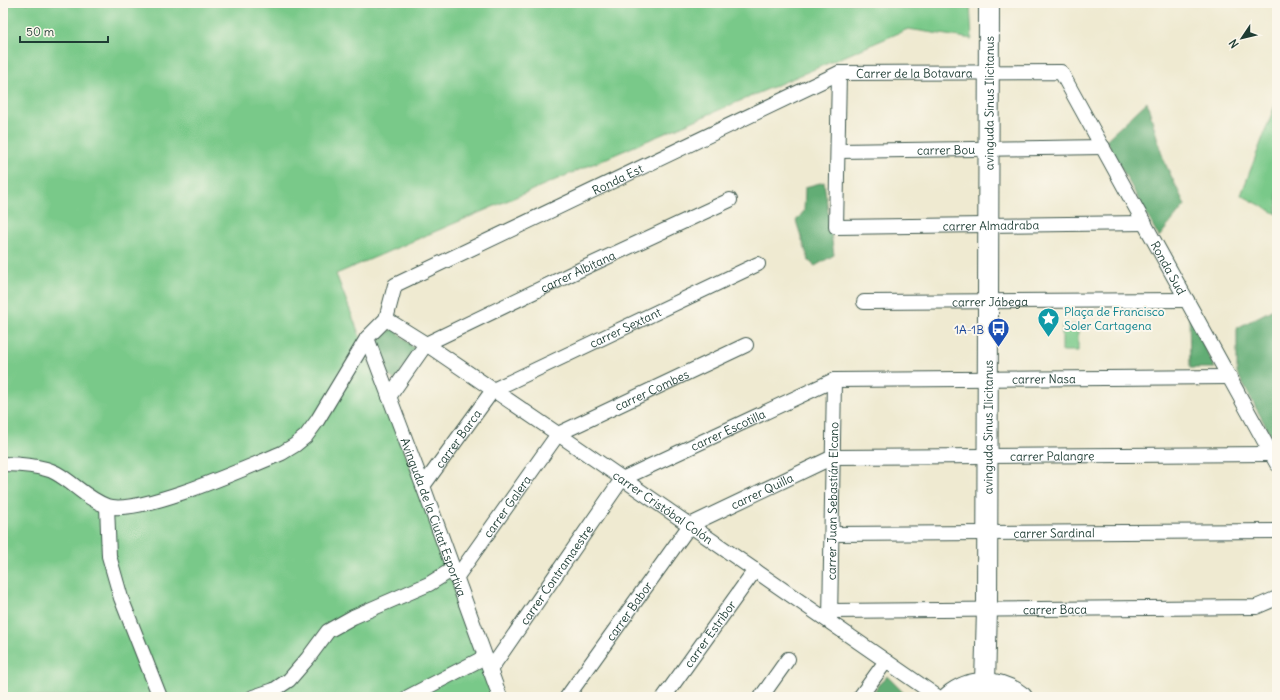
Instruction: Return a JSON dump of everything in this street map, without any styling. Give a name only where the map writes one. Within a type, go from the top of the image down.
[{"type":"street","name":"avinguda Sinus Ilicitanus","points":[[984,682],[987,610],[989,3]]},
{"type":"street","name":"Carrer de la Botavara","points":[[839,73],[1061,72]]},
{"type":"street","name":"Ronda Sud","points":[[1061,72],[1188,300],[1274,459]]},
{"type":"street","points":[[838,151],[839,73]]},
{"type":"street","name":"Ronda Est","points":[[386,319],[395,285],[839,73]]},
{"type":"street","name":"carrer Bou","points":[[838,151],[1103,147]]},
{"type":"street","name":"carrer Almadraba","points":[[838,151],[836,227],[1145,223]]},
{"type":"street","name":"carrer Albitana","points":[[426,344],[573,273],[730,200]]},
{"type":"street","name":"carrer Sextant","points":[[493,390],[758,264]]},
{"type":"street","name":"carrer Jábega","points":[[864,302],[1188,300]]},
{"type":"street","points":[[4,463],[39,468],[56,473],[95,501],[116,508],[124,508],[160,500],[224,476],[282,452],[295,445],[306,436],[317,421],[367,338],[386,319]]},
{"type":"street","name":"carrer Cristóbal Colón","points":[[386,319],[426,344],[558,434],[754,570],[830,617],[886,661],[938,697]]},
{"type":"street","name":"Avinguda de la Ciutat Esportiva","points":[[367,338],[500,697]]},
{"type":"street","points":[[389,396],[426,344]]},
{"type":"street","name":"carrer Combes","points":[[558,434],[746,345]]},
{"type":"street","name":"carrer Nasa","points":[[834,380],[1230,377]]},
{"type":"street","name":"carrer Juan Sebastián Elcano","points":[[830,617],[834,380]]},
{"type":"street","name":"carrer Escotilla","points":[[622,479],[834,380]]},
{"type":"street","name":"carrer Barca","points":[[423,486],[493,390]]},
{"type":"street","name":"carrer Galera","points":[[454,574],[558,434]]},
{"type":"street","name":"carrer Palangre","points":[[833,457],[987,456],[1274,459]]},
{"type":"street","name":"carrer Quilla","points":[[690,526],[833,457]]},
{"type":"street","name":"carrer Contramaestre","points":[[487,664],[622,479]]},
{"type":"street","points":[[107,506],[109,556],[121,598],[160,697]]},
{"type":"street","name":"carrer Babor","points":[[567,697],[690,526]]},
{"type":"street","name":"carrer Sardinal","points":[[832,534],[1277,531]]},
{"type":"street","name":"carrer Estribor","points":[[664,697],[754,570]]},
{"type":"street","points":[[253,697],[274,690],[289,680],[308,658],[328,630],[353,617],[454,574]]},
{"type":"street","name":"carrer Baca","points":[[830,617],[987,610],[1256,607],[1277,598]]},
{"type":"street","points":[[761,697],[788,659]]},
{"type":"street","points":[[860,697],[886,661]]},
{"type":"street","points":[[408,697],[487,664]]},
{"type":"street","points":[[948,697],[962,688],[984,682],[997,684],[1008,688],[1022,697]]},
{"type":"green space","points":[[3,3],[970,3],[972,39],[908,29],[336,274],[499,697],[3,697]]},
{"type":"green space","points":[[1277,100],[1277,214],[1241,195]]},
{"type":"green space","points":[[1147,102],[1164,161],[1185,205],[1159,237],[1106,140]]},
{"type":"green space","points":[[824,182],[834,255],[815,266],[809,261],[796,221],[804,211],[805,187]]},
{"type":"green space","points":[[1277,307],[1277,447],[1237,373],[1237,328]]},
{"type":"green space","points":[[1189,315],[1215,368],[1190,368]]},
{"type":"green space","points":[[1062,325],[1078,325],[1078,351],[1062,351]]},
{"type":"green space","points":[[393,327],[415,349],[395,381],[385,372],[378,341]]},
{"type":"green space","points":[[887,676],[908,697],[869,697]]},
{"type":"place","name":"Plaça de Francisco Soler Cartagena","points":[[1049,338]]},
{"type":"place","name":"1A-1B","points":[[999,348]]}]
